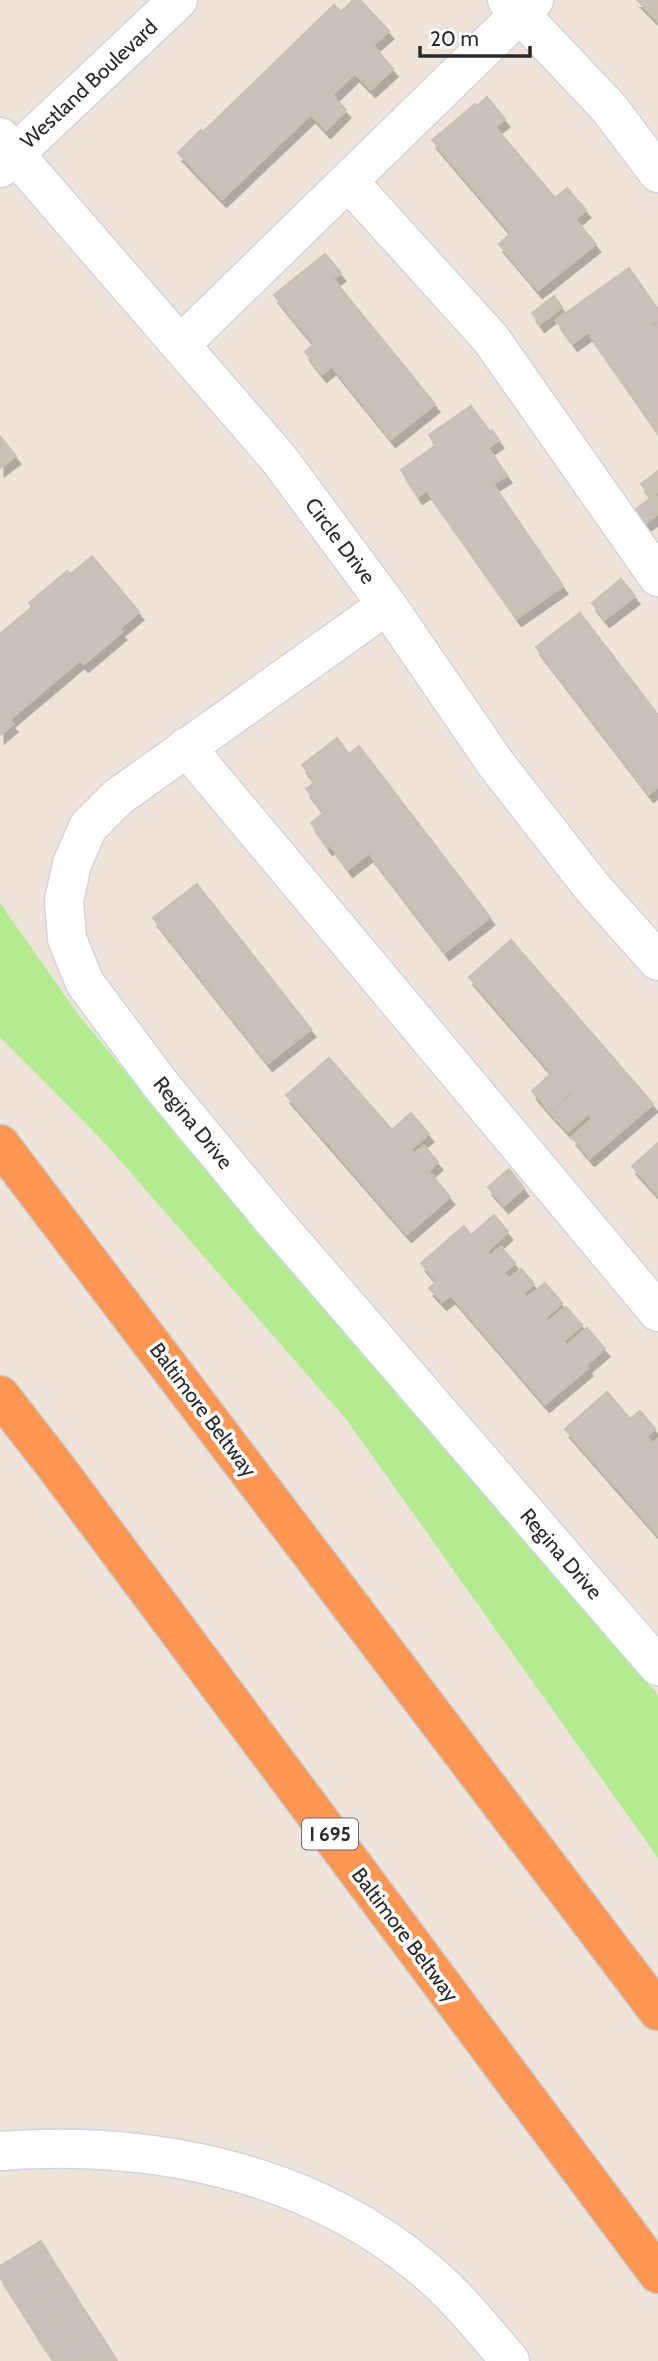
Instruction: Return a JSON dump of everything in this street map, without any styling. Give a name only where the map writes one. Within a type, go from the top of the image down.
[{"type":"highway","name":"Baltimore Beltway","points":[[0,1143],[658,2011]]},
{"type":"highway","name":"Baltimore Beltway","points":[[0,1395],[658,2274]]},
{"type":"street","name":"Westland Boulevard","points":[[5,153],[178,0]]},
{"type":"street","points":[[180,345],[349,182],[520,4],[609,108],[658,173]]},
{"type":"street","name":"Circle Drive","points":[[5,153],[180,345],[279,459],[387,605],[495,764],[592,887],[658,961]]},
{"type":"street","points":[[349,182],[492,339],[658,577]]},
{"type":"street","name":"Regina Drive","points":[[387,605],[118,797],[88,827],[72,863],[64,901],[66,939],[85,983],[161,1085],[267,1213],[658,1666]]},
{"type":"street","points":[[186,747],[658,1312]]},
{"type":"street","points":[[0,2151],[86,2149],[171,2156],[250,2176],[324,2204],[424,2268],[510,2361]]},
{"type":"green space","points":[[0,903],[77,1013],[259,1235],[658,1695],[658,1858],[346,1419],[103,1141],[0,1037]]},
{"type":"building","points":[[353,0],[360,0],[389,31],[373,45],[393,69],[371,89],[355,73],[332,95],[346,110],[326,130],[311,114],[222,199],[178,153],[334,5],[341,12]]},
{"type":"building","points":[[637,0],[658,0],[658,21]]},
{"type":"building","points":[[487,97],[505,119],[495,127],[555,198],[567,188],[586,210],[575,219],[596,244],[538,290],[499,244],[511,233],[432,140]]},
{"type":"building","points":[[325,254],[341,273],[333,279],[435,404],[391,439],[332,366],[322,374],[305,352],[314,344],[274,295]]},
{"type":"building","points":[[629,268],[658,309],[658,320],[652,324],[654,327],[658,324],[658,432],[588,332],[573,343],[556,320]]},
{"type":"building","points":[[554,296],[562,307],[540,324],[532,313]]},
{"type":"building","points":[[471,406],[499,440],[488,448],[507,475],[493,484],[563,586],[517,618],[427,490],[418,496],[401,470],[436,445],[429,435]]},
{"type":"building","points":[[0,436],[16,456],[0,468]]},
{"type":"building","points":[[658,471],[658,491],[651,497],[641,484]]},
{"type":"building","points":[[655,495],[658,499],[658,514],[646,523],[636,509]]},
{"type":"building","points":[[92,556],[139,612],[119,629],[122,632],[84,664],[80,660],[9,720],[13,724],[0,735],[0,634],[32,607],[29,603],[67,571],[71,574]]},
{"type":"building","points":[[621,579],[635,596],[605,619],[592,603]]},
{"type":"building","points":[[580,613],[658,715],[658,787],[649,794],[536,647]]},
{"type":"building","points":[[337,738],[349,754],[359,746],[490,917],[445,952],[369,853],[348,869],[332,847],[354,830],[328,847],[311,823],[335,804],[333,802],[323,811],[306,789],[315,782],[302,765]]},
{"type":"building","points":[[197,884],[311,1029],[268,1063],[153,918]]},
{"type":"building","points":[[511,940],[653,1104],[590,1158],[572,1137],[592,1119],[588,1114],[568,1131],[551,1113],[572,1095],[570,1092],[549,1111],[532,1091],[552,1073],[469,977]]},
{"type":"building","points":[[329,1058],[392,1130],[411,1113],[429,1134],[410,1150],[414,1154],[424,1146],[438,1162],[428,1171],[450,1197],[407,1234],[286,1095]]},
{"type":"building","points":[[658,1143],[658,1195],[632,1166]]},
{"type":"building","points":[[509,1169],[524,1188],[504,1205],[488,1187]]},
{"type":"building","points":[[494,1215],[508,1232],[486,1252],[490,1256],[501,1247],[515,1263],[503,1273],[509,1279],[521,1269],[534,1284],[523,1293],[527,1298],[545,1283],[562,1303],[545,1318],[548,1322],[566,1307],[582,1325],[563,1341],[567,1346],[587,1328],[605,1349],[586,1365],[588,1368],[545,1404],[451,1295],[442,1302],[429,1288],[437,1282],[421,1263],[464,1226],[471,1235]]},
{"type":"building","points":[[607,1392],[630,1419],[640,1411],[655,1429],[646,1437],[653,1444],[658,1439],[658,1535],[565,1429]]},
{"type":"building","points":[[41,2241],[54,2263],[9,2291],[0,2277],[0,2266]]},
{"type":"building","points":[[54,2263],[68,2284],[23,2313],[9,2291]]},
{"type":"building","points":[[68,2284],[81,2305],[36,2334],[23,2313]]},
{"type":"building","points":[[81,2305],[95,2326],[50,2355],[36,2334]]},
{"type":"building","points":[[95,2326],[109,2348],[88,2361],[54,2361],[50,2355]]},
{"type":"building","points":[[109,2348],[117,2361],[88,2361]]}]
